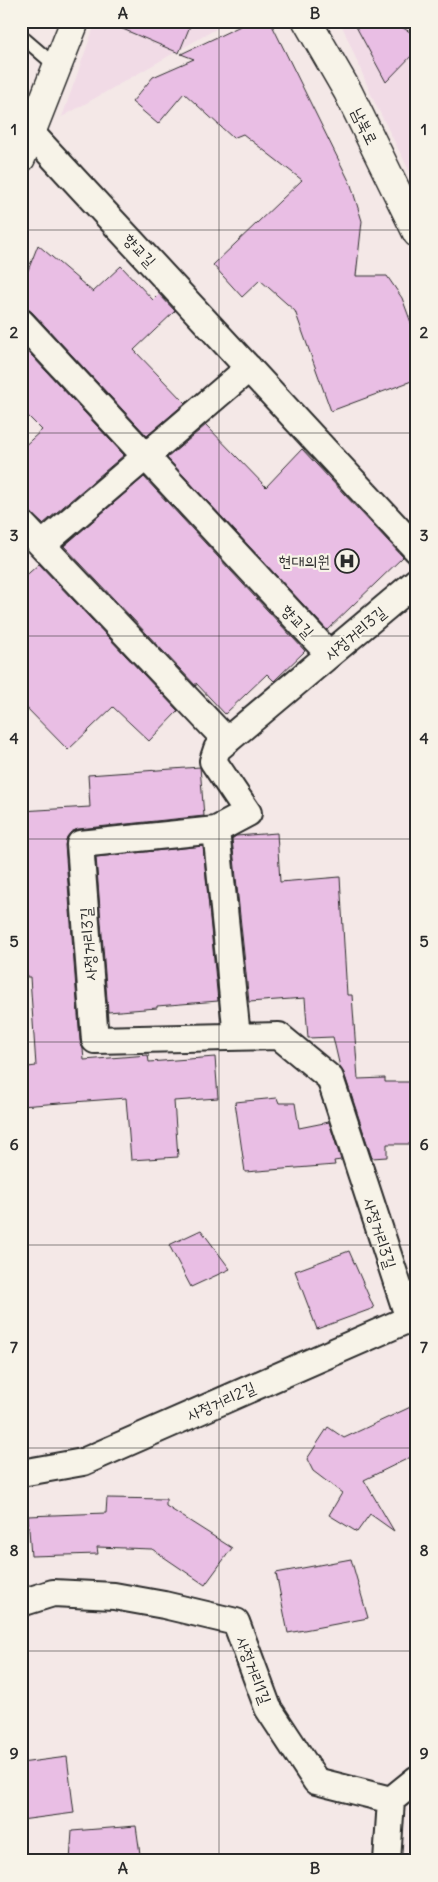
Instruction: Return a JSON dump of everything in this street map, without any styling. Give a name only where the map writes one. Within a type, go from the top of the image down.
[{"type":"main road","points":[[21,158],[76,21]]},
{"type":"main road","name":"남북로","points":[[307,21],[348,92],[417,233]]},
{"type":"street","name":"향교길","points":[[31,132],[417,550]]},
{"type":"street","name":"향교길","points":[[21,322],[329,654]]},
{"type":"street","points":[[42,545],[249,368]]},
{"type":"street","points":[[21,523],[226,741]]},
{"type":"street","name":"사정거리3길","points":[[413,1320],[330,1078],[279,1036],[95,1040],[80,844],[216,830],[248,813],[213,761],[217,749],[417,582]]},
{"type":"street","points":[[216,830],[237,1037]]},
{"type":"street","name":"사정거리2길","points":[[21,1473],[83,1462],[413,1320]]},
{"type":"street","name":"사정거리1길","points":[[21,1603],[53,1593],[114,1596],[164,1604],[236,1622],[268,1708],[316,1781],[391,1800]]},
{"type":"street","points":[[387,1861],[391,1800],[417,1779]]},
{"type":"lane","points":[[21,36],[57,67]]},
{"type":"shaded area","points":[[96,21],[230,21],[62,117]]},
{"type":"shaded area","points":[[340,21],[417,21],[417,186],[373,99]]},
{"type":"building","points":[[104,21],[192,21],[179,53]]},
{"type":"building","points":[[251,21],[270,21],[351,185],[362,221],[356,276],[387,276],[402,298],[417,339],[417,379],[331,411],[295,311],[260,280],[242,297],[213,265],[302,180],[243,134],[233,138],[184,93],[158,124],[132,102],[153,77],[194,59],[181,54]]},
{"type":"building","points":[[353,21],[391,21],[417,36],[417,50],[386,82]]},
{"type":"building","points":[[38,245],[93,292],[121,266],[153,300],[159,294],[175,311],[134,350],[185,403],[147,436],[32,312],[21,307],[21,288]]},
{"type":"building","points":[[21,344],[124,455],[43,524],[21,504],[21,449],[42,430],[21,409]]},
{"type":"building","points":[[206,425],[266,487],[302,449],[403,557],[327,630],[167,458]]},
{"type":"building","points":[[144,477],[305,651],[274,681],[267,674],[225,714],[196,683],[196,686],[64,546]]},
{"type":"building","points":[[39,564],[178,711],[149,741],[113,707],[68,750],[21,702],[21,580]]},
{"type":"building","points":[[200,767],[204,816],[78,829],[71,832],[67,837],[65,845],[80,1041],[84,1060],[148,1055],[149,1062],[215,1057],[218,1098],[174,1101],[178,1157],[131,1160],[126,1098],[21,1106],[21,1068],[36,1066],[30,977],[27,977],[24,936],[26,936],[21,871],[21,811],[90,807],[88,775]]},
{"type":"building","points":[[277,833],[280,882],[340,877],[347,995],[352,995],[358,1079],[385,1078],[385,1082],[417,1082],[417,1144],[387,1144],[387,1157],[372,1158],[344,1073],[340,1067],[333,1037],[308,1038],[305,998],[249,1002],[232,839],[236,836]]},
{"type":"building","points":[[203,846],[218,1001],[108,1012],[96,857]]},
{"type":"building","points":[[277,1098],[279,1103],[295,1103],[299,1128],[329,1122],[341,1160],[334,1161],[335,1165],[245,1172],[235,1102]]},
{"type":"building","points":[[201,1230],[230,1269],[191,1287],[169,1245]]},
{"type":"building","points":[[349,1251],[374,1308],[317,1329],[295,1271]]},
{"type":"building","points":[[417,1404],[417,1454],[364,1480],[394,1531],[370,1514],[357,1532],[329,1515],[342,1493],[313,1471],[307,1459],[328,1427],[344,1438]]},
{"type":"building","points":[[107,1498],[166,1499],[166,1506],[232,1548],[205,1585],[152,1549],[97,1547],[98,1554],[31,1556],[28,1516],[106,1513]]},
{"type":"building","points":[[351,1559],[368,1618],[288,1633],[276,1573]]},
{"type":"building","points":[[67,1757],[74,1813],[21,1820],[21,1763]]},
{"type":"building","points":[[136,1826],[141,1861],[70,1861],[72,1831]]},
{"type":"place","name":"현대의원","points":[[347,561]]}]
